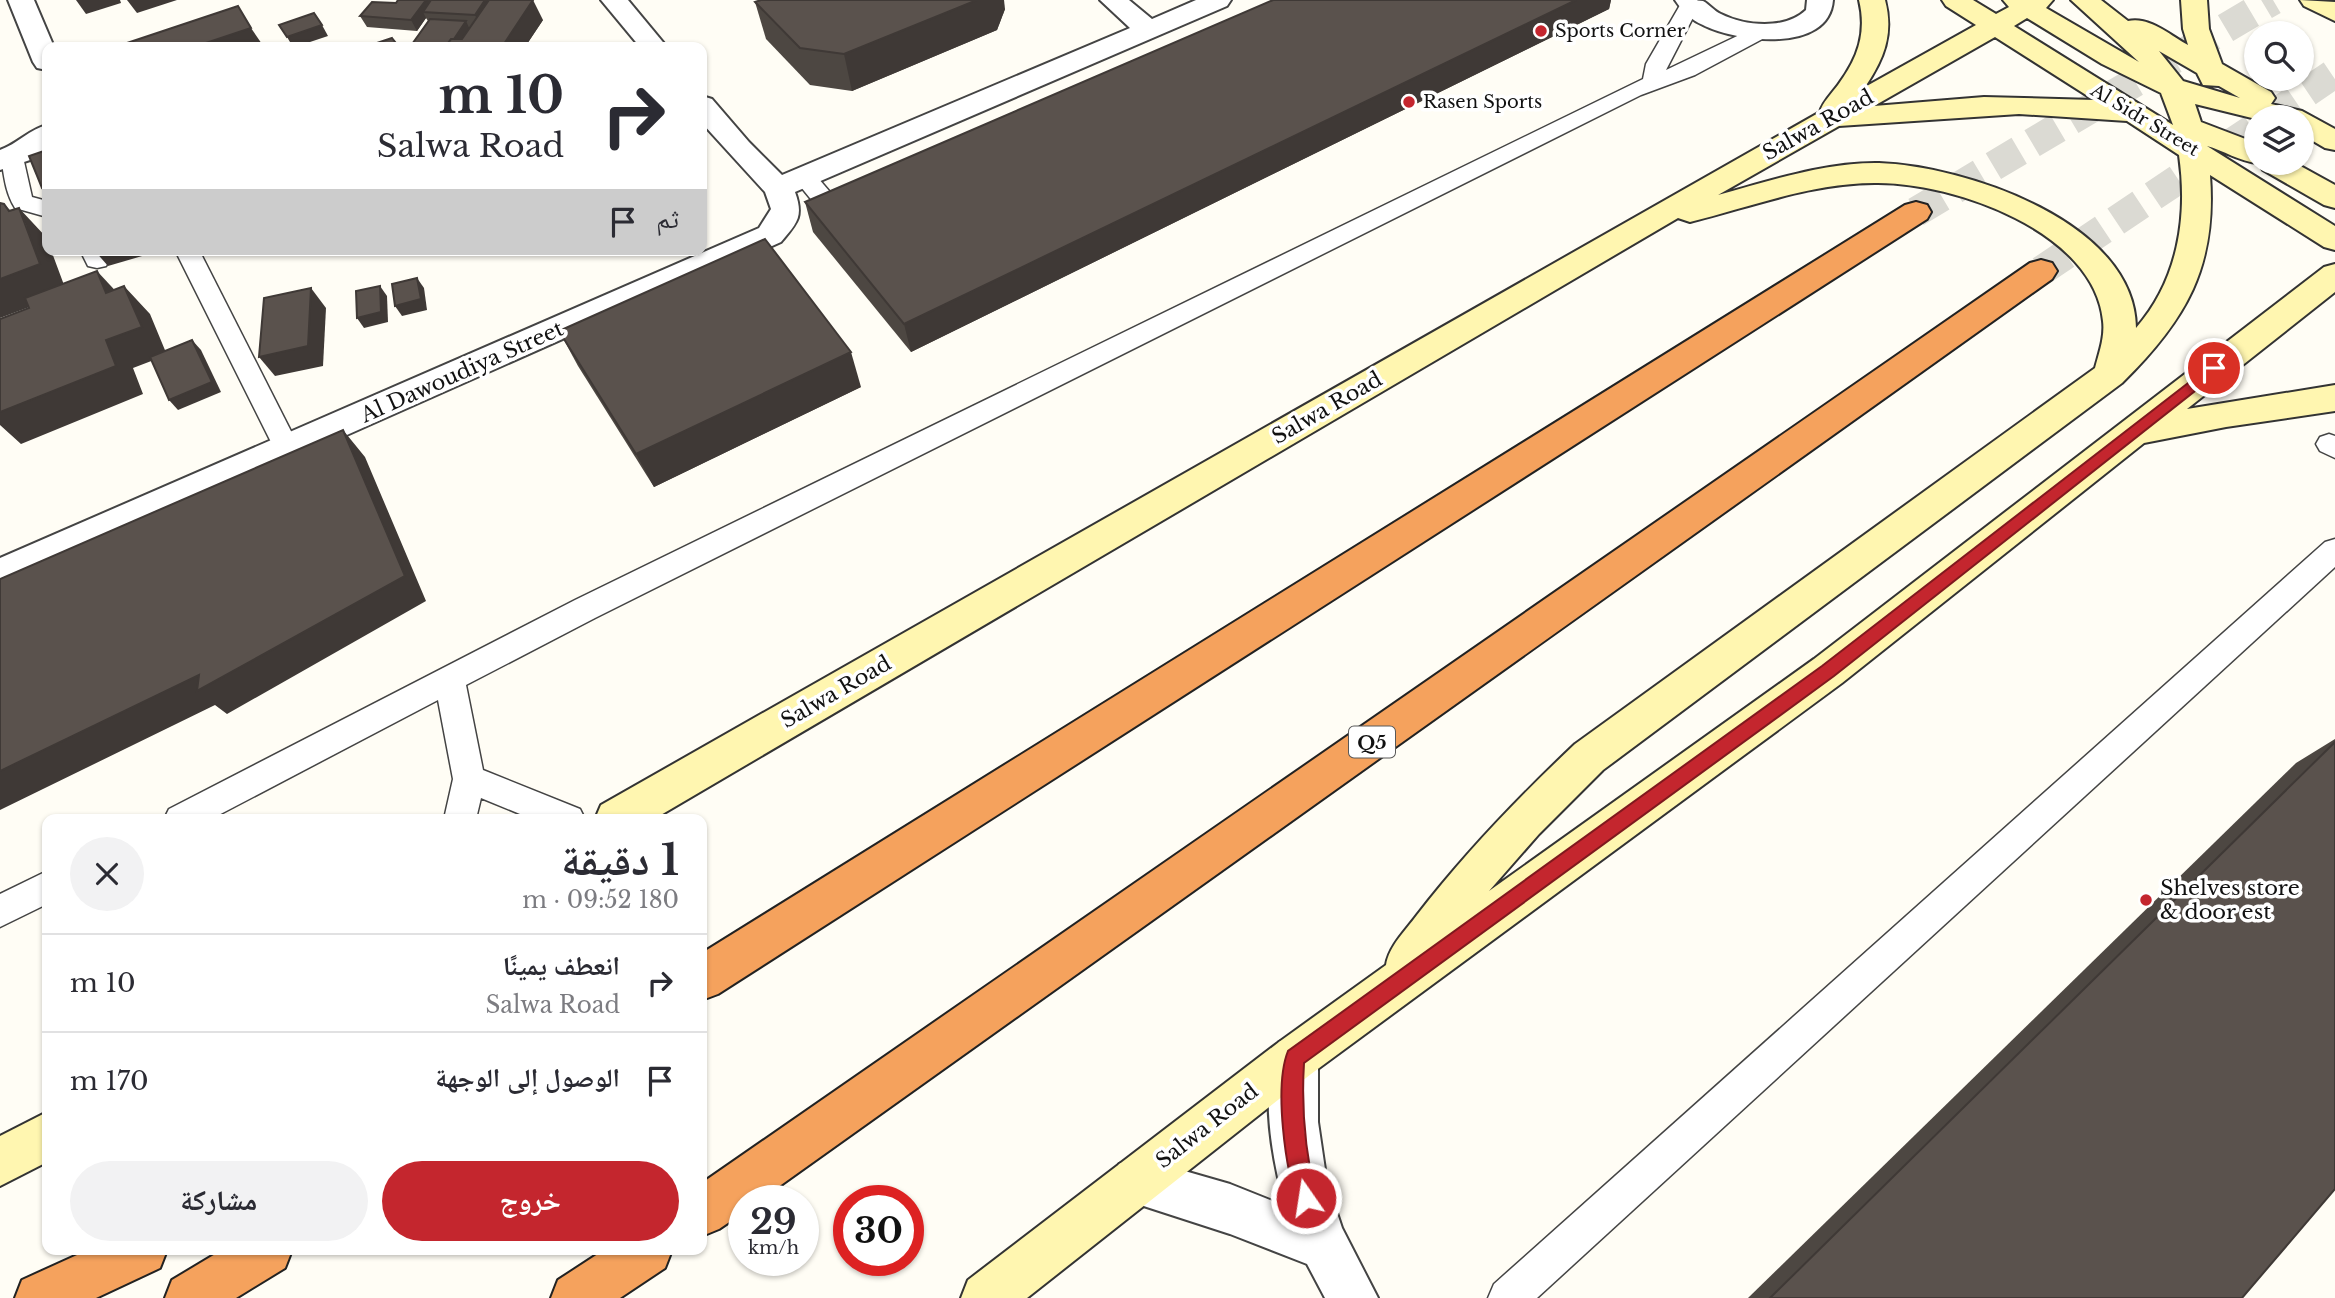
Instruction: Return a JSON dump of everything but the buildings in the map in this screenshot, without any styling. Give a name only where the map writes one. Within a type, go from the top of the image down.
[{"type":"highway","points":[[707,975],[1916,212]]},
{"type":"highway","name":"Q5","points":[[720,1199],[2041,271]]},
{"type":"highway","points":[[707,1214],[720,1199]]},
{"type":"highway","points":[[40,1298],[131,1255]]},
{"type":"highway","points":[[190,1298],[259,1255]]},
{"type":"highway","points":[[576,1298],[640,1255]]},
{"type":"highway","points":[[616,1298],[663,1255]]},
{"type":"main road","points":[[1827,120],[1870,58],[1877,31],[1872,0]]},
{"type":"main road","name":"Al Sidr Street","points":[[1955,0],[2133,114],[2192,139],[2335,240]]},
{"type":"main road","points":[[1384,995],[1462,891],[1524,820],[1589,757],[2109,374],[2150,337],[2179,291],[2197,222],[2194,210],[2196,179],[2192,139],[2173,87],[2145,52],[2084,0]]},
{"type":"main road","points":[[2090,0],[2272,105]]},
{"type":"main road","points":[[2194,0],[2196,29],[2208,68],[2224,103],[2244,133]]},
{"type":"main road","points":[[2312,0],[2335,13]]},
{"type":"main road","points":[[2028,2],[2111,59],[2173,87],[2244,107]]},
{"type":"main road","name":"Salwa Road","points":[[625,814],[1647,222],[1994,25],[2028,2]]},
{"type":"main road","points":[[1827,120],[1983,105],[2060,106],[2133,114]]},
{"type":"main road","points":[[2314,120],[2335,121]]},
{"type":"main road","points":[[2314,128],[2335,141]]},
{"type":"main road","points":[[2192,139],[2244,153]]},
{"type":"main road","points":[[1647,222],[1847,175],[1912,174],[1976,189],[2031,213],[2078,247],[2096,268],[2110,289],[2119,317],[2119,337],[2109,374]]},
{"type":"main road","points":[[2278,175],[2335,234]]},
{"type":"main road","points":[[2293,175],[2335,198]]},
{"type":"main road","name":"Salwa Road","points":[[986,1298],[1295,1058],[1828,671],[2335,275]]},
{"type":"main road","points":[[2131,433],[2226,414],[2335,397]]},
{"type":"main road","points":[[0,1162],[42,1139]]},
{"type":"street","points":[[21,0],[42,50]]},
{"type":"street","points":[[614,0],[650,42]]},
{"type":"street","points":[[1113,0],[1148,29]]},
{"type":"street","points":[[707,111],[739,149],[791,182],[1218,0]]},
{"type":"street","points":[[1689,2],[1708,18],[1733,28],[1779,32],[1804,25],[1819,12],[1820,0]]},
{"type":"street","points":[[6,159],[26,150],[42,138]]},
{"type":"street","name":"Al Dawoudiya Street","points":[[0,575],[770,235],[783,219],[791,182]]},
{"type":"street","points":[[1295,1058],[1291,1104],[1295,1150],[1306,1198],[1324,1246],[1353,1298]]},
{"type":"street","points":[[1136,1181],[1230,1209],[1324,1246]]},
{"type":"lane","points":[[1653,82],[1657,64],[1689,2]]},
{"type":"lane","points":[[190,814],[585,609],[1653,82],[1686,71],[1761,32]]},
{"type":"lane","points":[[6,159],[23,203],[42,208]]},
{"type":"lane","points":[[791,182],[840,219]]},
{"type":"lane","points":[[190,256],[288,449]]},
{"type":"lane","points":[[1508,1298],[2335,550]]},
{"type":"lane","points":[[450,681],[469,779],[461,814]]},
{"type":"lane","points":[[469,779],[556,814]]},
{"type":"lane","points":[[0,911],[42,890]]},
{"type":"tunnel","points":[[1916,212],[2273,0]]},
{"type":"tunnel","points":[[2288,105],[2335,73]]},
{"type":"tunnel","points":[[2041,271],[2244,135]]},
{"type":"place","name":"Sports Corner","points":[[1541,31]]},
{"type":"place","name":"Rasen Sports","points":[[1409,102]]},
{"type":"place","name":"Shelves store & door est","points":[[2146,900]]},
{"type":"route","points":[[1306,1198],[1295,1150],[1291,1104],[1295,1058],[1828,671],[2214,368]]}]
